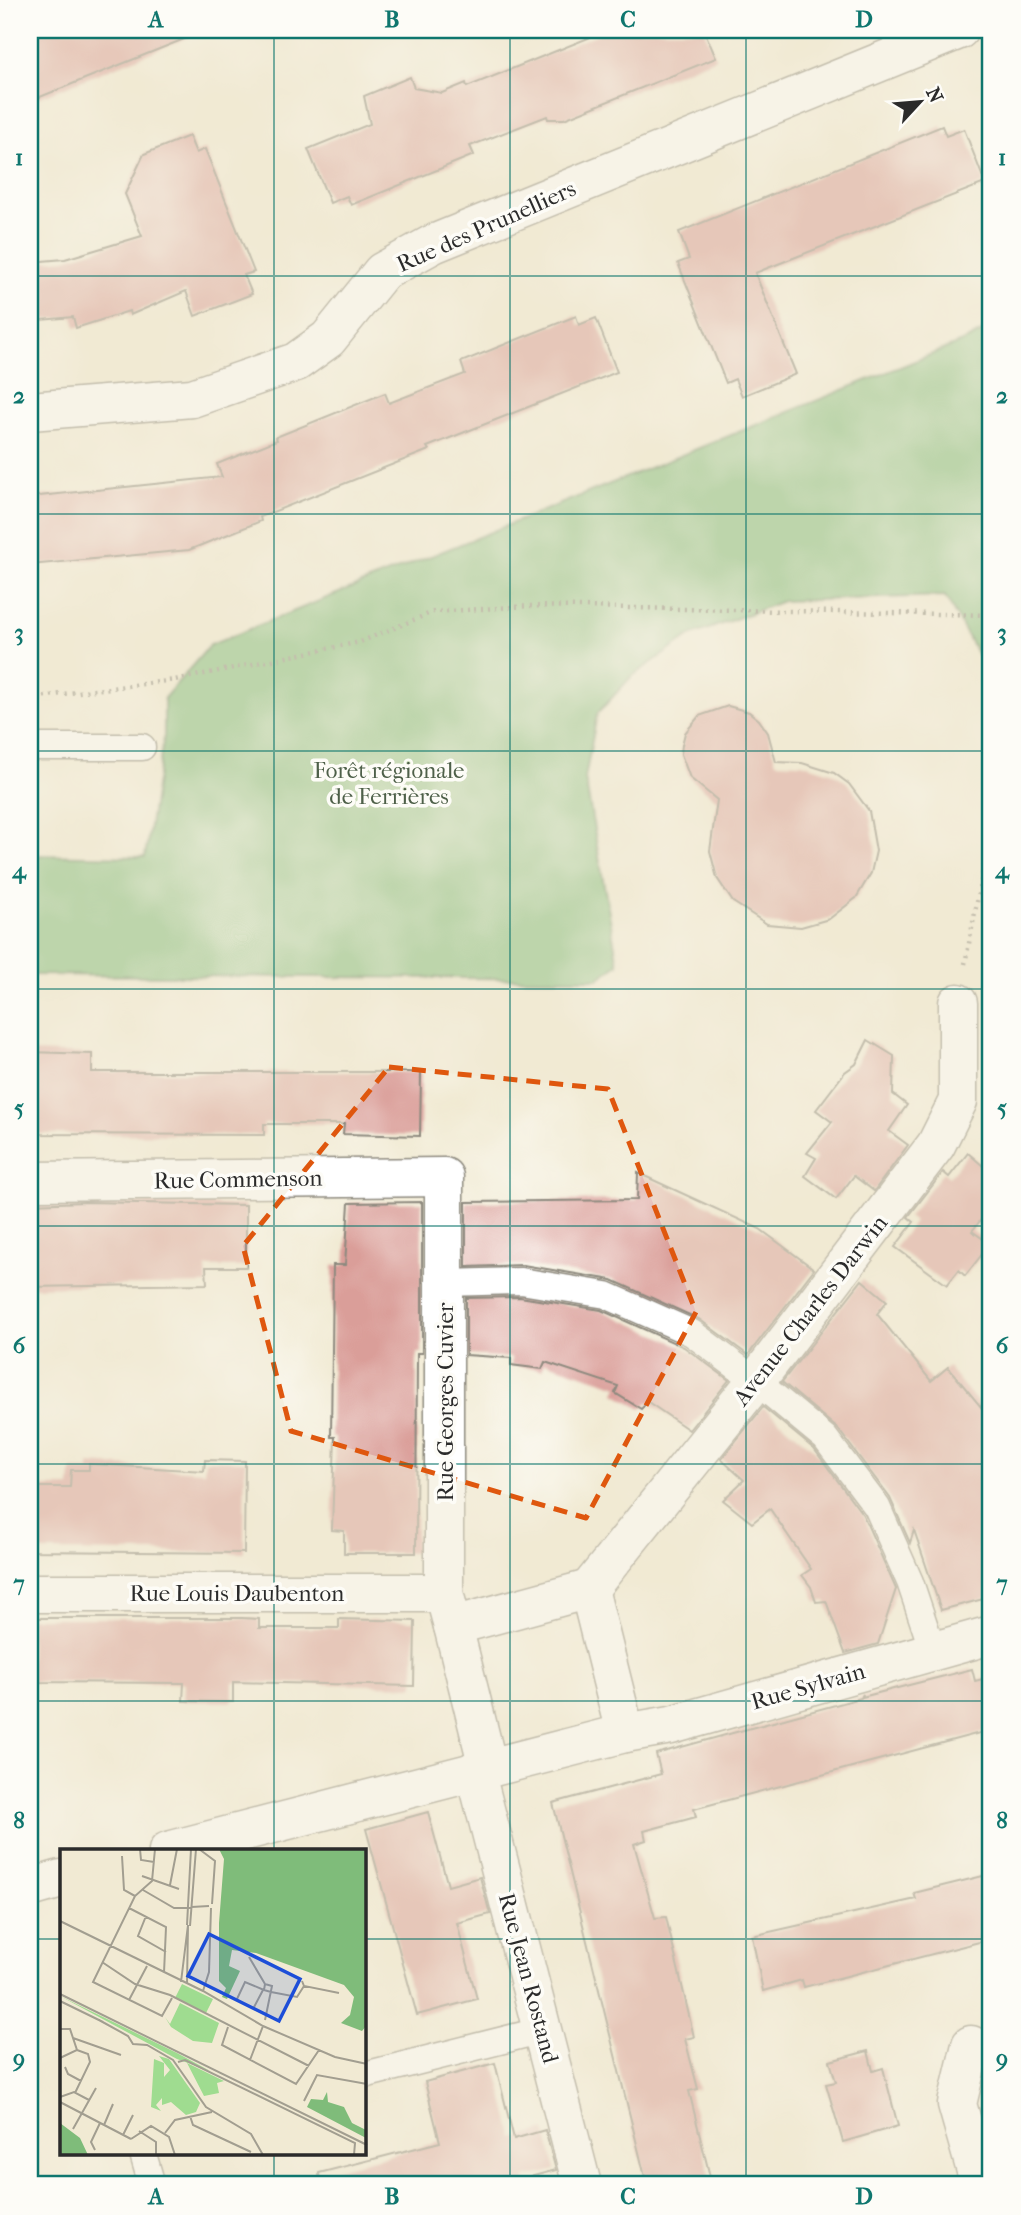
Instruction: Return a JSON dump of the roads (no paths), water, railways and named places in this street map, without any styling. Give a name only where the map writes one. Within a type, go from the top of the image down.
[{"type":"street","name":"Rue des Prunelliers","points":[[30,411],[192,398],[296,362],[328,339],[382,272],[433,244],[959,30]]},
{"type":"street","name":"Avenue Charles Darwin","points":[[589,1589],[756,1381],[936,1145],[958,1101],[958,1003]]},
{"type":"street","name":"Rue Commenson","points":[[31,1181],[444,1177]]},
{"type":"street","name":"Rue Georges Cuvier","points":[[444,1177],[448,1610]]},
{"type":"street","points":[[176,1849],[625,1733],[589,1589],[448,1610],[482,1769]]},
{"type":"street","name":"Rue Louis Daubenton","points":[[30,1593],[448,1610]]},
{"type":"street","name":"Rue Sylvain","points":[[625,1733],[671,1725],[991,1635]]},
{"type":"street","name":"Rue Jean Rostand","points":[[482,1769],[582,2185]]},
{"type":"street","points":[[30,1888],[60,1879]]},
{"type":"street","points":[[971,2045],[957,2104],[980,2185]]},
{"type":"lane","points":[[30,747],[142,747]]},
{"type":"lane","points":[[446,1283],[521,1281],[606,1295],[692,1333],[756,1381],[825,1438],[877,1507],[910,1582],[933,1651]]},
{"type":"lane","points":[[366,2074],[543,2030]]},
{"type":"lane","points":[[144,2156],[152,2185]]},
{"type":"park label","name":"Forêt régionale de Ferrières","points":[[389,783]]}]
